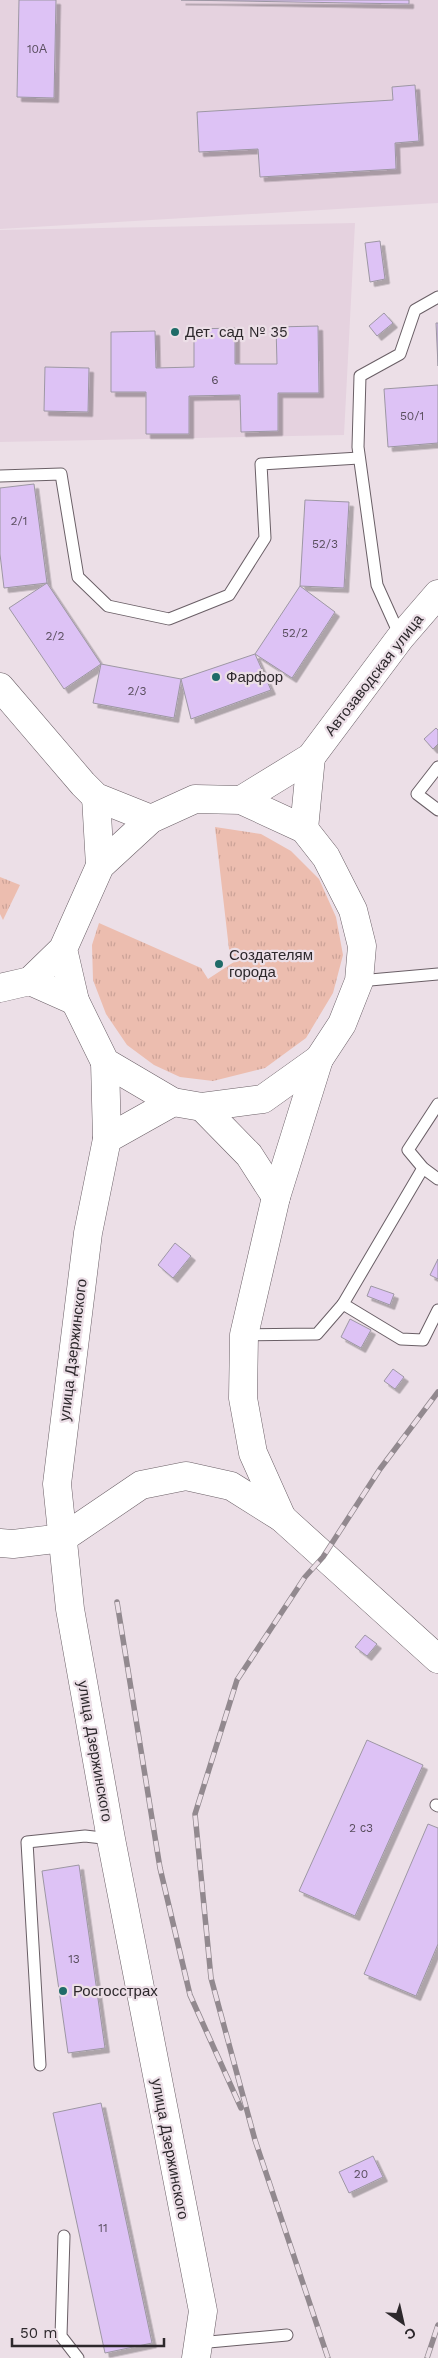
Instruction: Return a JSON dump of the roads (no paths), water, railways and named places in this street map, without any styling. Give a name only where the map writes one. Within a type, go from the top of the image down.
[{"type":"main road","name":"Автозаводская улица","points":[[311,757],[400,638],[438,594]]},
{"type":"main road","points":[[0,686],[96,797],[152,819]]},
{"type":"main road","points":[[241,800],[311,757]]},
{"type":"main road","points":[[304,829],[311,757]]},
{"type":"main road","points":[[96,797],[100,866]]},
{"type":"main road","points":[[0,988],[30,981],[63,949],[100,866],[152,819],[196,799],[241,800],[304,829],[326,857],[353,910],[362,946],[359,981],[342,1024],[319,1059],[276,1197],[244,1336],[243,1398],[253,1453],[282,1518]]},
{"type":"main road","points":[[63,949],[75,1002],[105,1062],[173,1102],[202,1107],[263,1099],[319,1059]]},
{"type":"main road","points":[[30,981],[75,1002]]},
{"type":"main road","name":"улица Дзержинского","points":[[105,1062],[106,1139],[88,1233],[57,1484],[70,1609],[111,1839],[203,2311],[197,2351]]},
{"type":"main road","points":[[106,1139],[173,1102]]},
{"type":"main road","points":[[202,1107],[250,1155],[276,1197]]},
{"type":"main road","points":[[6,1544],[63,1538],[141,1485],[186,1476],[231,1486],[282,1518],[438,1659]]},
{"type":"lane","points":[[400,638],[377,586],[359,458],[360,376],[400,354],[415,310],[438,297]]},
{"type":"lane","points":[[0,476],[61,474],[78,577],[108,606],[169,619],[228,595],[265,538],[261,464],[359,458]]},
{"type":"lane","points":[[438,767],[417,794],[438,810]]},
{"type":"lane","points":[[359,981],[438,974]]},
{"type":"lane","points":[[438,1104],[408,1150],[423,1168],[438,1179]]},
{"type":"lane","points":[[244,1336],[317,1334],[343,1304],[423,1168]]},
{"type":"lane","points":[[343,1304],[401,1339],[423,1340],[438,1310]]},
{"type":"lane","points":[[40,2065],[27,1842],[85,1836],[111,1839]]},
{"type":"lane","points":[[64,2236],[61,2336],[78,2358]]},
{"type":"lane","points":[[197,2351],[288,2335]]},
{"type":"railway","points":[[328,2358],[255,2140],[211,1978],[195,1814],[237,1680],[305,1577],[323,1557],[380,1469],[438,1392]]},
{"type":"railway","points":[[117,1602],[160,1868],[190,1995],[241,2108]]},
{"type":"railway","points":[[427,2358],[438,2325]]},
{"type":"place","name":"Дет. сад № 35","points":[[175,332]]},
{"type":"place","name":"Фарфор","points":[[216,677]]},
{"type":"place","name":"Создателям города","points":[[219,964]]},
{"type":"place","name":"Росгосстрах","points":[[63,1991]]}]
